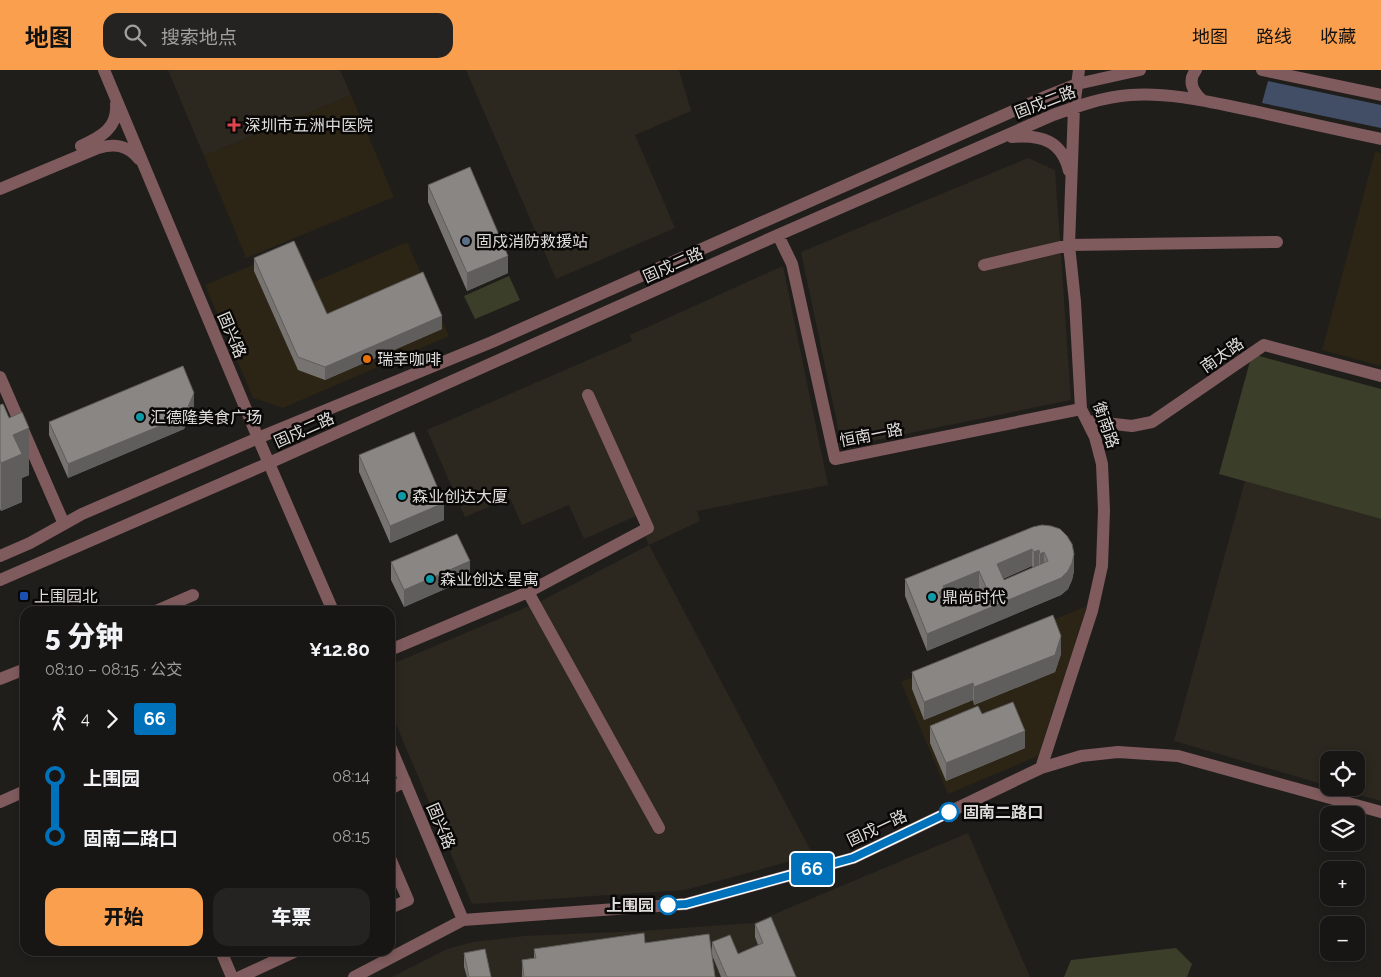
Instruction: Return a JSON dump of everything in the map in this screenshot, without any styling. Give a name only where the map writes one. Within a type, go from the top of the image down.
[{"type":"street","name":"固兴路","points":[[104,70],[258,438],[331,606]]},
{"type":"street","name":"衡南路","points":[[1041,768],[1092,611],[1102,566],[1104,510],[1102,464],[1096,437],[1081,409],[1075,302],[1069,245],[1074,107],[1080,70]]},
{"type":"street","name":"固戍二路","points":[[0,556],[30,543],[82,514],[258,438],[492,342],[1077,84],[1140,70]]},
{"type":"street","points":[[1196,70],[1191,80],[1192,88],[1195,94],[1202,100]]},
{"type":"street","points":[[1262,70],[1381,95]]},
{"type":"street","name":"固戍二路","points":[[0,580],[269,463],[995,140],[1074,107],[1101,99],[1130,95],[1164,96],[1202,100],[1381,139]]},
{"type":"street","points":[[0,180],[96,140],[111,127],[116,117],[115,96]]},
{"type":"street","points":[[995,140],[1013,136],[1028,136],[1040,137],[1050,142],[1064,156],[1071,180]]},
{"type":"street","points":[[0,189],[109,145],[120,146],[130,150],[144,166]]},
{"type":"street","name":"恒南一路","points":[[778,236],[792,264],[835,459],[1081,409]]},
{"type":"street","points":[[984,265],[1069,245],[1277,242]]},
{"type":"street","name":"南太路","points":[[1088,421],[1132,426],[1152,422],[1264,345],[1381,376]]},
{"type":"street","points":[[0,377],[64,524]]},
{"type":"street","points":[[395,648],[528,592],[648,528],[588,395]]},
{"type":"street","points":[[528,592],[659,828]]},
{"type":"street","points":[[168,606],[193,595]]},
{"type":"street","points":[[0,679],[20,671]]},
{"type":"street","name":"固戍一路","points":[[395,956],[463,920],[686,904],[853,858],[1041,768],[1081,756],[1118,752],[1178,756],[1381,812]]},
{"type":"street","name":"固兴路","points":[[395,758],[463,920]]},
{"type":"street","points":[[395,786],[405,781]]},
{"type":"street","points":[[0,802],[20,793]]},
{"type":"street","points":[[395,870],[408,900],[395,906]]},
{"type":"street","points":[[223,956],[232,977]]},
{"type":"street","points":[[240,977],[285,956]]},
{"type":"street","name":"固戍一路","points":[[354,977],[394,956]]},
{"type":"shaded area","name":"深圳市五洲中医院","points":[[168,70],[340,70],[351,95],[204,156]]},
{"type":"shaded area","points":[[466,70],[679,70],[691,111],[635,135],[675,228],[556,279]]},
{"type":"shaded area","points":[[351,95],[394,197],[246,258],[204,156]]},
{"type":"shaded area","points":[[1375,152],[1381,153],[1381,366],[1322,350]]},
{"type":"shaded area","points":[[1028,158],[1055,170],[1071,400],[842,447],[801,252]]},
{"type":"shaded area","points":[[407,242],[449,336],[283,408],[253,398],[205,285],[298,246],[314,282]]},
{"type":"shaded area","points":[[783,266],[828,485],[697,511],[700,521],[649,545],[636,516],[584,539],[569,505],[522,525],[510,498],[465,517],[427,430],[632,341],[630,335]]},
{"type":"shaded area","points":[[1245,481],[1381,519],[1381,801],[1363,796],[1365,796],[1365,751],[1320,751],[1320,783],[1174,741]]},
{"type":"shaded area","points":[[649,545],[813,855],[685,890],[472,904],[395,722],[395,663],[541,601]]},
{"type":"shaded area","points":[[1087,606],[1038,756],[948,794],[901,682]]},
{"type":"shaded area","points":[[968,833],[1030,977],[392,977],[447,949],[473,942],[524,936],[641,931],[753,923]]},
{"type":"green space","points":[[509,276],[520,300],[475,319],[464,296]]},
{"type":"green space","points":[[1252,354],[1381,389],[1381,519],[1219,474]]},
{"type":"green space","points":[[1176,948],[1192,964],[1187,977],[1064,977],[1071,960]]},
{"type":"water","points":[[1268,81],[1381,105],[1381,128],[1262,103]]},
{"type":"building","points":[[470,167],[508,256],[467,273],[428,185]]},
{"type":"building","points":[[294,241],[327,314],[423,272],[442,316],[325,367],[298,357],[254,258]]},
{"type":"building","name":"汇德隆美食广场","points":[[183,366],[194,393],[184,416],[68,464],[49,422]]},
{"type":"building","points":[[3,404],[9,418],[22,412],[29,428],[13,435],[22,454],[1,463],[0,405]]},
{"type":"building","name":"森业创达大厦","points":[[414,432],[444,503],[390,526],[359,455]]},
{"type":"building","points":[[1051,526],[1060,529],[1067,536],[1072,544],[1074,554],[1068,571],[1061,578],[927,634],[905,579],[1033,527]],"holes":[[[1032,549],[1034,552],[1039,550],[1040,554],[1044,552],[1048,561],[1004,580],[997,564]],[[979,571],[986,587],[944,604],[939,592],[945,590],[943,586]]]},
{"type":"building","points":[[457,534],[470,561],[404,590],[391,562]]},
{"type":"building","points":[[1053,615],[1061,636],[1055,655],[974,687],[973,683],[924,702],[912,672]]},
{"type":"building","points":[[1013,702],[1025,731],[946,763],[930,726],[978,706],[982,714]]},
{"type":"building","points":[[771,917],[796,977],[727,977],[712,942],[730,935],[738,954],[763,943],[755,924]]},
{"type":"building","points":[[644,933],[645,943],[709,934],[715,977],[524,977],[522,960],[536,958],[534,949]]},
{"type":"building","points":[[485,949],[491,977],[469,977],[464,953]]},
{"type":"bus line","name":"66","points":[[668,905],[686,904],[853,858],[949,812]]},
{"type":"place","name":"深圳市五洲中医院","points":[[234,125]]},
{"type":"place","name":"固戍消防救援站","points":[[466,241]]},
{"type":"place","name":"瑞幸咖啡","points":[[367,359]]},
{"type":"place","name":"汇德隆美食广场","points":[[140,417]]},
{"type":"place","name":"森业创达大厦","points":[[402,496]]},
{"type":"place","name":"森业创达·星寓","points":[[430,579]]},
{"type":"place","name":"上围园北","points":[[24,596]]},
{"type":"place","name":"鼎尚时代","points":[[932,597]]},
{"type":"place","name":"固南二路口","points":[[949,812]]},
{"type":"place","name":"上围园","points":[[668,905]]}]
